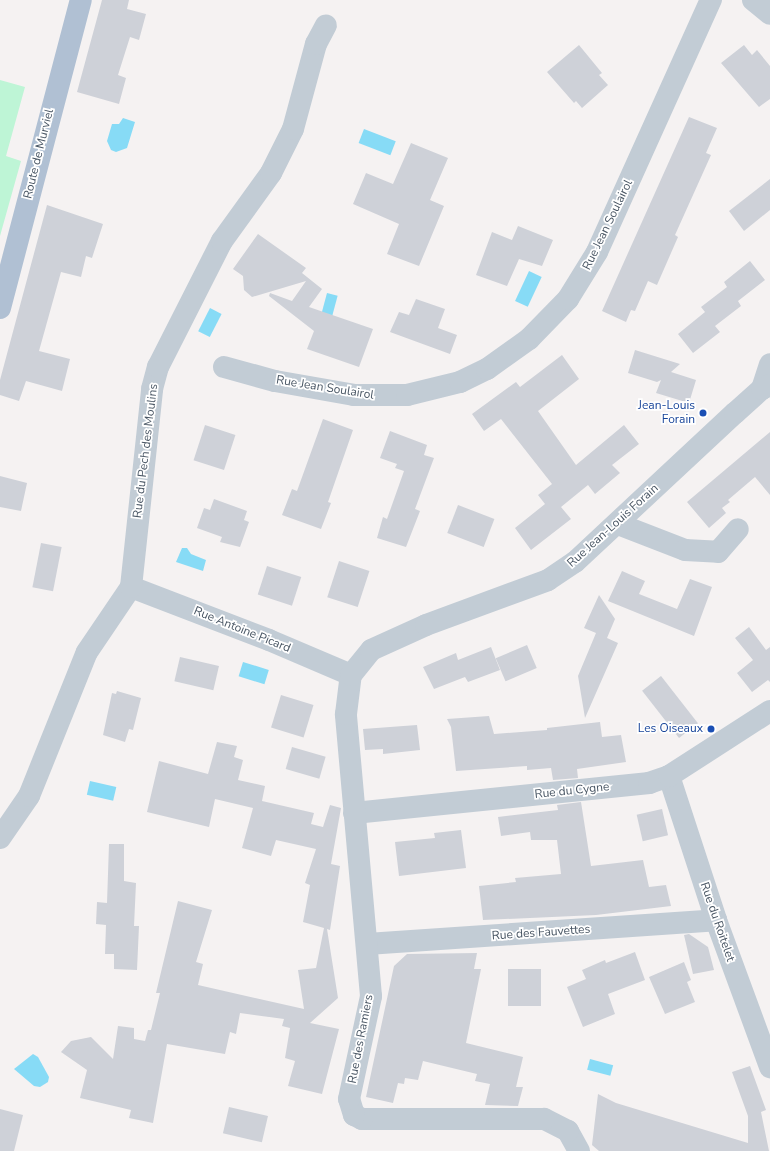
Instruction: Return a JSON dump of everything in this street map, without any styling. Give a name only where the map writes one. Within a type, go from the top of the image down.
[{"type":"main road","name":"Route de Murviel","points":[[0,308],[81,0]]},
{"type":"street","name":"Rue Jean Soulairol","points":[[224,367],[275,381],[354,395],[407,395],[460,382],[487,369],[529,339],[568,299],[597,252],[710,0]]},
{"type":"street","points":[[753,0],[770,14]]},
{"type":"street","name":"Rue du Pech des Moulins","points":[[0,838],[29,796],[87,652],[131,587],[152,389],[158,367],[222,241],[270,173],[293,129],[316,44],[326,24]]},
{"type":"street","points":[[766,387],[770,364]]},
{"type":"street","name":"Rue Jean-Louis Forain","points":[[351,675],[371,650],[426,626],[548,580],[575,562],[766,387]]},
{"type":"street","points":[[618,524],[685,550],[718,552],[738,529]]},
{"type":"street","name":"Rue Antoine Picard","points":[[131,587],[269,640],[351,675]]},
{"type":"street","name":"Rue des Ramiers","points":[[351,675],[346,714],[371,996],[349,1099],[354,1115],[362,1119],[544,1119],[568,1131],[579,1151]]},
{"type":"street","name":"Rue du Cygne","points":[[354,813],[649,783],[669,776],[770,711]]},
{"type":"street","name":"Rue du Roitelet","points":[[669,776],[716,920],[770,1067]]},
{"type":"street","name":"Rue des Fauvettes","points":[[367,944],[716,920]]},
{"type":"green space","points":[[0,80],[25,87],[6,156],[21,161],[0,236]]},
{"type":"water","points":[[123,118],[135,122],[127,148],[116,152],[111,150],[107,141],[112,124],[119,124]]},
{"type":"water","points":[[364,129],[396,141],[390,155],[359,143]]},
{"type":"water","points":[[529,271],[542,277],[528,307],[515,301]]},
{"type":"water","points":[[327,293],[338,296],[332,318],[321,315]]},
{"type":"water","points":[[210,308],[222,314],[210,337],[198,331]]},
{"type":"water","points":[[182,548],[187,548],[191,554],[206,560],[203,571],[176,562]]},
{"type":"water","points":[[243,662],[269,670],[264,684],[239,676]]},
{"type":"water","points":[[90,781],[116,787],[113,801],[87,795]]},
{"type":"water","points":[[33,1054],[38,1057],[49,1077],[48,1082],[40,1087],[34,1086],[14,1069]]},
{"type":"water","points":[[590,1059],[613,1065],[610,1076],[587,1070]]},
{"type":"building","points":[[102,0],[129,0],[127,9],[146,14],[139,40],[130,37],[118,75],[126,78],[119,104],[77,92]]},
{"type":"building","points":[[579,45],[602,73],[599,75],[608,85],[582,108],[576,101],[574,103],[547,72]]},
{"type":"building","points":[[744,45],[752,55],[757,50],[770,66],[770,99],[759,107],[721,63]]},
{"type":"building","points":[[689,117],[717,128],[706,153],[711,155],[675,235],[678,237],[657,285],[648,281],[635,311],[631,310],[626,322],[602,311]]},
{"type":"building","points":[[411,143],[448,158],[430,200],[444,206],[419,266],[387,254],[399,224],[353,204],[366,173],[393,184]]},
{"type":"building","points":[[770,179],[770,210],[744,231],[729,211]]},
{"type":"building","points":[[47,205],[103,224],[92,258],[86,256],[81,277],[61,272],[39,351],[70,359],[62,391],[26,381],[19,401],[0,395],[0,380]]},
{"type":"building","points":[[518,226],[553,240],[542,266],[519,259],[507,286],[476,275],[492,232],[512,240]]},
{"type":"building","points":[[258,234],[306,268],[302,273],[322,289],[309,307],[373,329],[359,367],[307,349],[314,331],[269,296],[270,293],[292,301],[306,281],[252,297],[244,290],[243,276],[233,269]]},
{"type":"building","points":[[750,261],[765,280],[738,301],[741,306],[715,326],[720,332],[693,353],[678,334],[705,312],[701,307],[727,287],[724,282]]},
{"type":"building","points":[[416,299],[445,309],[438,328],[457,335],[450,354],[390,332],[399,312],[409,315]]},
{"type":"building","points":[[635,350],[680,364],[671,372],[696,380],[689,403],[656,393],[661,380],[657,382],[628,373]]},
{"type":"building","points":[[562,355],[579,379],[538,411],[576,465],[624,425],[639,444],[612,465],[620,473],[595,494],[588,485],[561,507],[571,519],[531,550],[515,528],[545,504],[538,495],[552,484],[501,419],[484,431],[472,414],[516,382],[520,387]]},
{"type":"building","points":[[323,419],[353,430],[328,502],[331,503],[321,529],[282,515],[292,489],[297,491]]},
{"type":"building","points":[[205,425],[235,435],[224,470],[194,460]]},
{"type":"building","points":[[390,431],[427,445],[424,455],[434,458],[415,509],[420,511],[406,547],[377,538],[383,517],[387,519],[404,471],[395,468],[397,464],[380,458]]},
{"type":"building","points":[[770,432],[770,495],[755,477],[728,500],[730,502],[722,508],[726,513],[709,528],[687,502]]},
{"type":"building","points":[[0,476],[27,483],[21,511],[0,507]]},
{"type":"building","points":[[214,499],[247,511],[244,520],[249,522],[240,547],[220,542],[222,537],[197,528],[204,508],[210,510]]},
{"type":"building","points":[[458,505],[494,519],[484,547],[447,533]]},
{"type":"building","points":[[41,543],[62,547],[53,591],[32,587]]},
{"type":"building","points":[[339,561],[369,571],[358,607],[327,597]]},
{"type":"building","points":[[267,566],[301,577],[292,606],[258,595]]},
{"type":"building","points":[[622,571],[645,581],[639,594],[677,609],[690,579],[712,587],[694,636],[608,601]]},
{"type":"building","points":[[599,595],[615,619],[607,638],[618,643],[585,718],[578,676],[596,633],[584,628]]},
{"type":"building","points":[[749,627],[766,650],[770,647],[770,682],[768,680],[752,692],[737,673],[753,660],[735,638]]},
{"type":"building","points":[[527,645],[537,668],[505,681],[496,658]]},
{"type":"building","points":[[491,647],[500,670],[468,682],[465,677],[434,689],[423,667],[456,653],[458,660]]},
{"type":"building","points":[[180,657],[219,666],[213,690],[174,681]]},
{"type":"building","points":[[661,676],[698,723],[679,738],[642,691]]},
{"type":"building","points":[[117,691],[141,698],[133,730],[129,729],[125,742],[103,735],[112,693],[116,694]]},
{"type":"building","points":[[281,695],[314,705],[304,737],[271,728]]},
{"type":"building","points":[[489,716],[494,734],[547,730],[547,728],[600,722],[602,737],[621,735],[626,762],[577,769],[578,778],[553,780],[551,768],[527,770],[527,766],[456,771],[451,727],[447,719]]},
{"type":"building","points":[[417,725],[420,750],[383,754],[383,749],[365,750],[363,729]]},
{"type":"building","points":[[217,742],[237,746],[234,757],[243,760],[238,780],[265,786],[262,801],[314,813],[311,824],[323,827],[330,805],[341,808],[331,864],[340,866],[330,930],[327,929],[338,998],[310,1023],[339,1029],[322,1094],[288,1086],[295,1061],[285,1058],[290,1028],[282,1026],[284,1019],[240,1013],[236,1034],[230,1032],[225,1054],[167,1044],[153,1123],[129,1118],[131,1110],[80,1098],[87,1070],[61,1052],[71,1041],[91,1037],[113,1059],[118,1026],[134,1028],[134,1039],[145,1041],[148,1030],[151,1030],[160,993],[156,993],[178,901],[212,910],[196,962],[203,964],[198,985],[304,1009],[298,970],[316,968],[324,928],[303,922],[310,885],[305,883],[316,849],[276,840],[271,856],[242,848],[253,808],[215,799],[209,827],[147,812],[159,761],[208,774]]},
{"type":"building","points":[[292,747],[326,757],[319,779],[286,769]]},
{"type":"building","points":[[581,802],[591,866],[643,860],[649,887],[666,885],[671,906],[596,915],[483,920],[479,886],[516,882],[515,878],[561,874],[557,840],[531,840],[530,832],[501,836],[498,817],[558,810],[557,805]]},
{"type":"building","points":[[662,809],[668,835],[643,841],[637,815]]},
{"type":"building","points":[[461,830],[466,868],[399,876],[395,842],[435,838],[434,833]]},
{"type":"building","points":[[109,844],[124,844],[124,881],[136,883],[134,926],[139,926],[137,970],[114,969],[114,954],[105,954],[106,925],[96,924],[97,902],[107,903]]},
{"type":"building","points":[[689,934],[708,947],[714,970],[693,974],[684,935]]},
{"type":"building","points":[[635,952],[645,980],[608,994],[615,1014],[583,1027],[567,987],[586,979],[582,970],[605,960],[606,963]]},
{"type":"building","points":[[477,953],[474,969],[481,969],[466,1043],[523,1057],[516,1087],[523,1087],[518,1106],[485,1105],[490,1084],[475,1081],[477,1074],[423,1061],[418,1080],[405,1078],[404,1084],[398,1083],[393,1103],[366,1097],[394,966],[407,954]]},
{"type":"building","points":[[684,962],[691,980],[687,982],[695,1002],[665,1014],[649,977]]},
{"type":"building","points":[[508,969],[541,969],[541,1006],[508,1006]]},
{"type":"building","points":[[750,1066],[766,1110],[761,1112],[769,1151],[599,1151],[592,1145],[598,1094],[616,1103],[748,1143],[748,1116],[732,1072]]},
{"type":"building","points":[[229,1107],[268,1116],[262,1142],[223,1133]]},
{"type":"building","points":[[0,1109],[23,1115],[14,1151],[0,1151]]},
{"type":"place","name":"Jean-Louis Forain","points":[[703,413]]},
{"type":"place","name":"Les Oiseaux","points":[[711,729]]}]
